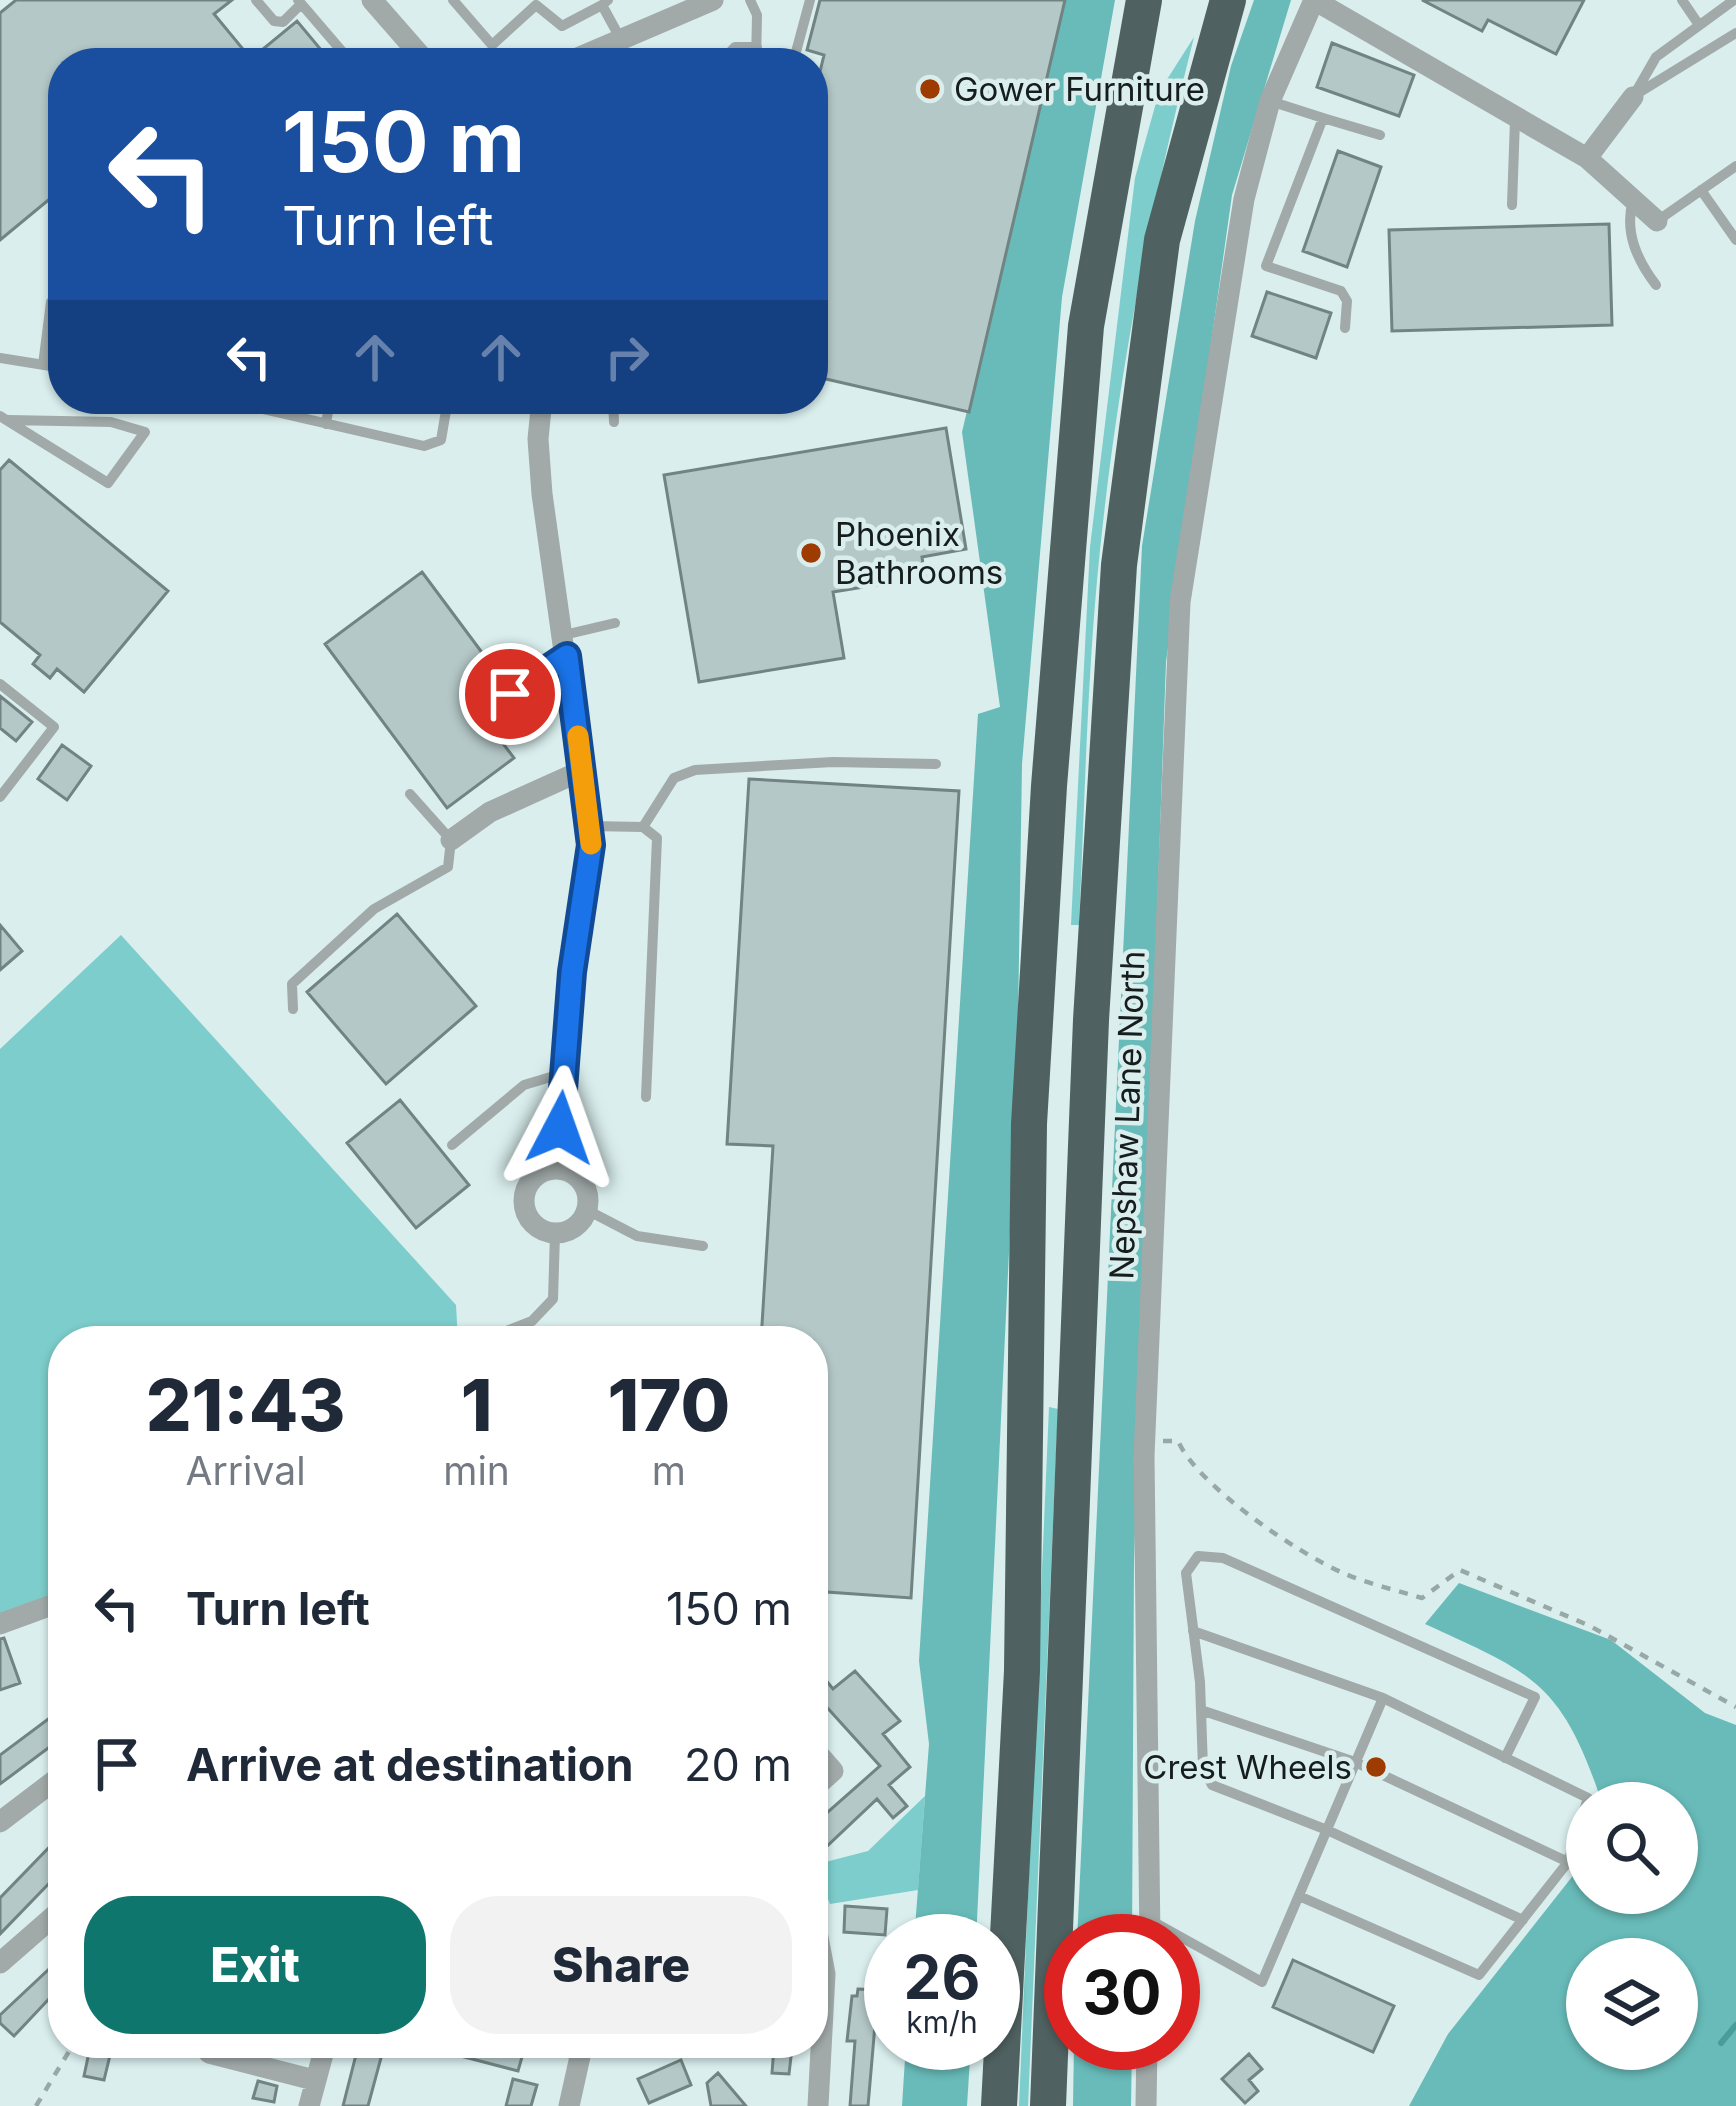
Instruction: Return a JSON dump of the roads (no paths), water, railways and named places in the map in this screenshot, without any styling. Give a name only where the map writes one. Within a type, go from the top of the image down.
[{"type":"highway","points":[[999,2106],[1022,1671],[1029,1124],[1049,786],[1086,326],[1144,0]]},
{"type":"highway","points":[[1048,2106],[1091,1020],[1119,565],[1162,239],[1228,0]]},
{"type":"street","points":[[372,0],[414,48]]},
{"type":"street","points":[[598,48],[712,0]]},
{"type":"street","name":"Nepshaw Lane North","points":[[1150,1914],[1145,1440],[1180,602],[1234,255],[1270,101],[1314,0],[1516,116]]},
{"type":"street","points":[[1587,158],[1633,97]]},
{"type":"street","points":[[1516,116],[1587,158],[1657,221]]},
{"type":"street","points":[[540,414],[542,494],[589,826],[558,1168]]},
{"type":"street","points":[[451,840],[490,812],[583,770]]},
{"type":"street","points":[[558,1168],[580,1179],[587,1190],[587,1210],[579,1225],[555,1234],[532,1224],[524,1200],[534,1178],[558,1168]]},
{"type":"street","points":[[0,1624],[48,1606]]},
{"type":"street","points":[[0,1822],[48,1785]]},
{"type":"street","points":[[0,1964],[48,1921]]},
{"type":"street","points":[[228,2058],[314,2080]]},
{"type":"street","points":[[309,2106],[321,2058]]},
{"type":"street","points":[[569,2106],[580,2058]]},
{"type":"street","points":[[818,2106],[821,2058]]},
{"type":"street","points":[[1146,2106],[1147,2070]]},
{"type":"lane","points":[[256,0],[274,21],[283,22],[300,2],[339,48]]},
{"type":"lane","points":[[453,0],[492,45],[536,5],[562,26],[605,3],[620,38]]},
{"type":"lane","points":[[734,48],[757,47],[757,15],[750,0]]},
{"type":"lane","points":[[797,48],[810,0]]},
{"type":"lane","points":[[1682,0],[1697,22]]},
{"type":"lane","points":[[1633,97],[1656,57],[1697,22],[1734,0]]},
{"type":"lane","points":[[1633,97],[1736,32]]},
{"type":"lane","points":[[1270,101],[1380,135]]},
{"type":"lane","points":[[1511,206],[1516,116]]},
{"type":"lane","points":[[1266,266],[1323,118]]},
{"type":"lane","points":[[1657,221],[1736,166]]},
{"type":"lane","points":[[1701,190],[1736,240]]},
{"type":"lane","points":[[1634,199],[1628,218],[1633,242],[1656,285]]},
{"type":"lane","points":[[1234,255],[1341,291],[1347,301],[1345,328]]},
{"type":"lane","points":[[44,365],[48,329]]},
{"type":"lane","points":[[0,358],[48,366]]},
{"type":"lane","points":[[284,414],[424,446],[441,440],[445,414]]},
{"type":"lane","points":[[326,424],[328,414]]},
{"type":"lane","points":[[614,414],[614,422]]},
{"type":"lane","points":[[4,418],[110,422],[145,432],[108,483],[4,418]]},
{"type":"lane","points":[[510,694],[566,646],[615,623]]},
{"type":"lane","points":[[0,684],[54,727],[0,797]]},
{"type":"lane","points":[[643,827],[674,778],[694,770],[833,762],[936,764]]},
{"type":"lane","points":[[292,1009],[292,984],[374,909],[448,867],[451,840],[410,794]]},
{"type":"lane","points":[[589,826],[643,827],[657,838],[646,1096]]},
{"type":"lane","points":[[452,1145],[524,1085],[564,1072]]},
{"type":"lane","points":[[587,1210],[637,1236],[703,1246]]},
{"type":"lane","points":[[519,1326],[532,1321],[553,1299],[555,1234]]},
{"type":"lane","points":[[1505,1758],[1535,1696],[1223,1558],[1198,1556],[1186,1573],[1203,1768],[1212,1785],[1327,1830],[1523,1920]]},
{"type":"lane","points":[[1193,1631],[1383,1698],[1566,1787]]},
{"type":"lane","points":[[1200,1953],[1262,1982],[1383,1698]]},
{"type":"lane","points":[[1201,1710],[1355,1762],[1566,1861]]},
{"type":"lane","points":[[1299,1896],[1480,1975],[1566,1865]]},
{"type":"waterway","points":[[1721,2043],[1736,2025]]},
{"type":"place","name":"Gower Furniture","points":[[930,89]]},
{"type":"place","name":"Phoenix Bathrooms","points":[[811,553]]},
{"type":"place","name":"Crest Wheels","points":[[1376,1767]]}]
